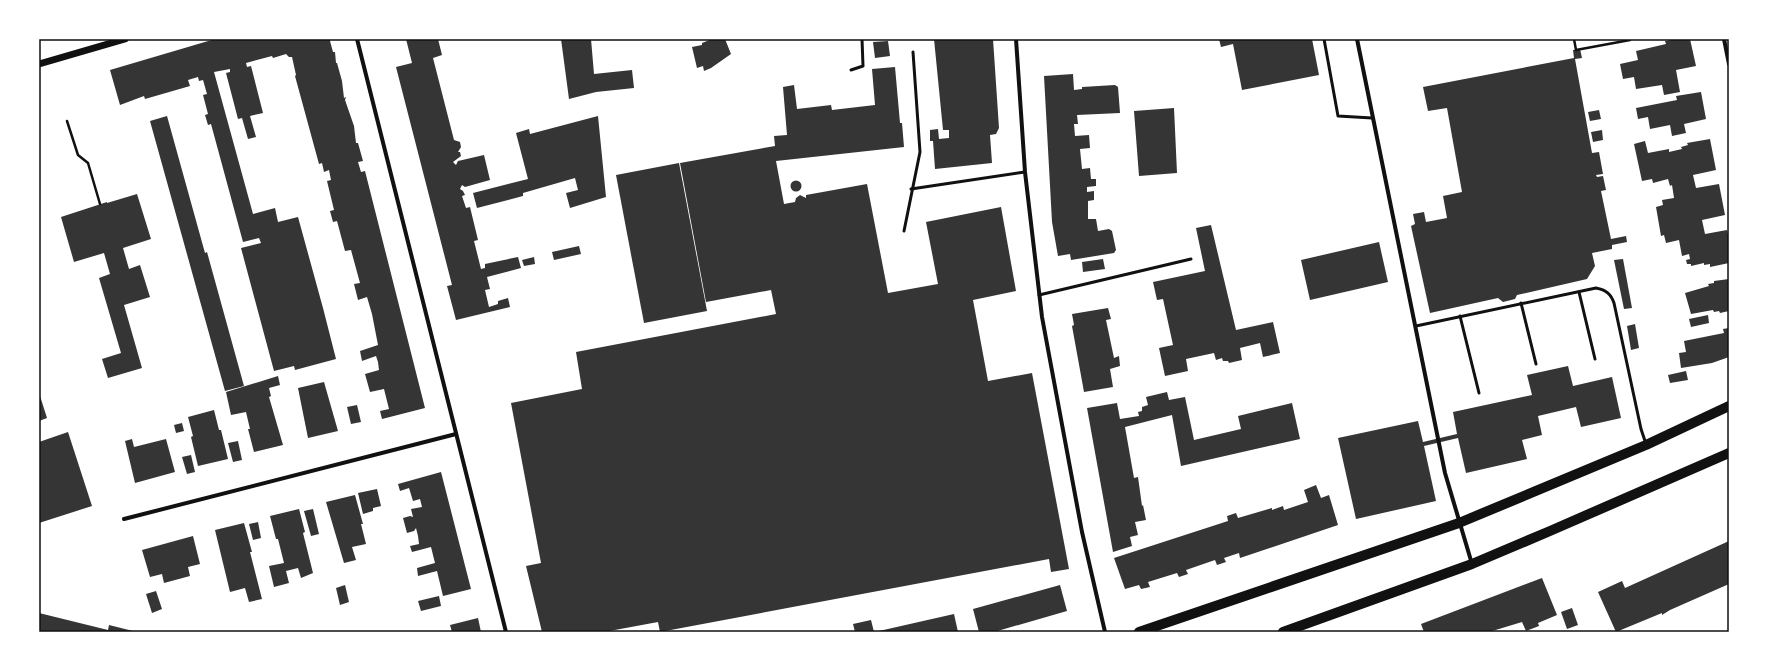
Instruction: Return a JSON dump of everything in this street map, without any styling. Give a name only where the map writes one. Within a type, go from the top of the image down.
[{"type":"main road","points":[[1139,632],[1459,523],[1646,445],[1729,406]]},
{"type":"main road","points":[[1283,632],[1472,564],[1729,453]]},
{"type":"street","points":[[39,64],[125,39]]},
{"type":"street","points":[[357,39],[506,632]]},
{"type":"street","points":[[1016,39],[1025,172],[1042,317],[1082,532],[1105,632]]},
{"type":"street","points":[[1357,39],[1445,473],[1472,564]]},
{"type":"street","points":[[1724,39],[1729,64]]},
{"type":"street","points":[[124,519],[456,434]]},
{"type":"lane","points":[[851,70],[863,66],[862,39]]},
{"type":"lane","points":[[1324,39],[1338,116],[1372,118]]},
{"type":"lane","points":[[904,230],[911,189],[920,152],[913,52]]},
{"type":"lane","points":[[911,189],[1025,172]]},
{"type":"lane","points":[[1039,295],[1192,259]]},
{"type":"lane","points":[[1416,326],[1596,288],[1604,289],[1612,296],[1641,429],[1646,445]]},
{"type":"lane","points":[[1579,292],[1595,359]]},
{"type":"lane","points":[[1522,303],[1536,364]]},
{"type":"lane","points":[[1460,316],[1479,393]]},
{"type":"path","points":[[1574,39],[1576,50],[1630,40]]},
{"type":"path","points":[[67,121],[78,154],[88,163],[100,204]]},
{"type":"building","points":[[215,39],[331,39],[330,41],[333,52],[335,52],[336,63],[342,81],[344,98],[346,97],[345,100],[354,126],[356,143],[358,143],[363,161],[358,162],[361,172],[365,171],[425,408],[382,419],[380,411],[389,409],[384,389],[370,392],[365,374],[379,370],[378,362],[376,356],[362,361],[360,351],[378,345],[372,314],[367,297],[358,300],[354,284],[360,283],[351,250],[345,251],[337,221],[333,222],[330,211],[334,210],[327,181],[331,180],[329,170],[324,172],[322,163],[319,164],[295,76],[292,57],[289,57],[286,54],[246,63],[247,67],[251,66],[263,113],[250,116],[256,137],[248,139],[242,118],[238,119],[226,73],[230,72],[230,69],[214,72],[253,214],[275,208],[278,222],[298,217],[336,359],[295,370],[294,366],[274,371],[241,248],[261,243],[259,238],[243,242],[211,124],[208,125],[205,115],[208,114],[203,95],[207,94],[203,80],[199,81],[198,77],[188,80],[190,86],[145,99],[144,96],[120,105],[110,70]]},
{"type":"building","points":[[406,39],[438,39],[442,55],[433,58],[454,140],[460,142],[461,147],[458,152],[460,152],[461,156],[453,162],[456,165],[458,161],[484,155],[490,180],[465,187],[462,185],[460,189],[465,195],[462,196],[466,208],[470,207],[478,240],[474,241],[481,269],[485,268],[485,264],[518,257],[521,268],[487,277],[490,289],[485,290],[489,307],[498,304],[498,301],[508,298],[510,307],[456,320],[447,286],[452,285],[396,67],[412,63]]},
{"type":"building","points":[[561,39],[591,39],[594,74],[632,70],[634,88],[596,92],[569,99]]},
{"type":"building","points":[[712,39],[725,39],[731,54],[704,71],[703,66],[697,68],[692,47],[702,45],[702,43]]},
{"type":"building","points":[[934,39],[993,39],[999,128],[996,134],[990,135],[992,163],[935,169],[933,141],[930,141],[930,130],[938,129],[939,139],[949,138],[949,130],[943,130]]},
{"type":"building","points":[[1219,39],[1312,39],[1319,75],[1242,90],[1233,44],[1221,47]]},
{"type":"building","points":[[1690,39],[1696,66],[1676,70],[1680,92],[1664,95],[1662,85],[1636,89],[1634,77],[1623,79],[1620,64],[1638,60],[1636,51],[1666,44],[1665,41]]},
{"type":"building","points":[[888,41],[890,56],[875,58],[873,42]]},
{"type":"building","points":[[1580,49],[1582,58],[1575,59],[1592,153],[1599,152],[1603,174],[1596,175],[1597,177],[1603,176],[1606,190],[1601,191],[1611,239],[1626,236],[1627,242],[1612,245],[1612,249],[1592,253],[1595,266],[1587,279],[1517,295],[1515,299],[1503,302],[1498,298],[1430,313],[1411,226],[1415,224],[1413,214],[1424,212],[1426,222],[1447,218],[1443,196],[1462,192],[1447,108],[1428,111],[1423,87],[1574,58],[1573,50]]},
{"type":"building","points":[[895,67],[900,123],[902,123],[904,147],[776,161],[784,204],[795,202],[796,198],[800,195],[806,198],[806,195],[867,184],[888,293],[938,284],[926,222],[1001,207],[1016,291],[973,300],[988,381],[1032,373],[1069,569],[1051,572],[1049,559],[660,632],[658,622],[604,632],[542,632],[526,566],[541,563],[511,403],[582,389],[576,352],[776,314],[771,290],[706,302],[680,163],[775,146],[774,136],[787,135],[783,87],[794,85],[797,109],[831,105],[832,110],[875,105],[872,69]]},
{"type":"building","points":[[1073,74],[1074,90],[1082,89],[1082,87],[1115,85],[1118,87],[1120,113],[1077,115],[1078,124],[1074,124],[1075,136],[1089,135],[1090,148],[1080,149],[1082,169],[1090,168],[1091,179],[1096,179],[1096,186],[1087,187],[1087,192],[1094,191],[1094,200],[1088,201],[1088,219],[1096,219],[1098,231],[1109,229],[1112,231],[1116,250],[1114,253],[1071,260],[1070,254],[1058,256],[1052,222],[1044,76]]},
{"type":"building","points":[[1701,92],[1706,119],[1684,124],[1686,133],[1672,136],[1670,125],[1650,129],[1648,117],[1638,119],[1636,108],[1677,100],[1676,96]]},
{"type":"building","points":[[1174,108],[1177,173],[1139,176],[1134,111]]},
{"type":"building","points":[[1599,110],[1601,119],[1590,121],[1588,112]]},
{"type":"building","points":[[167,116],[244,386],[225,391],[150,121]]},
{"type":"building","points":[[598,116],[606,197],[570,208],[566,193],[578,190],[575,178],[523,193],[523,196],[477,208],[473,193],[528,179],[516,133],[529,129],[530,134]]},
{"type":"building","points":[[1602,130],[1603,140],[1593,142],[1591,132]]},
{"type":"building","points":[[1710,139],[1716,170],[1693,175],[1696,188],[1719,184],[1725,215],[1702,220],[1705,234],[1727,230],[1729,239],[1729,263],[1710,267],[1710,264],[1704,265],[1704,263],[1691,266],[1691,264],[1687,264],[1686,260],[1690,259],[1689,254],[1682,256],[1679,240],[1666,243],[1664,235],[1661,236],[1656,207],[1663,205],[1662,200],[1674,198],[1672,185],[1670,186],[1668,179],[1653,183],[1652,179],[1642,181],[1634,144],[1645,141],[1648,153],[1669,149],[1669,152],[1682,149],[1681,147],[1688,145],[1687,143]]},
{"type":"building","points":[[679,163],[707,311],[644,323],[616,175]]},
{"type":"building","points":[[796,180],[800,182],[802,186],[800,190],[796,192],[792,190],[790,186],[792,182]]},
{"type":"building","points":[[137,194],[151,239],[123,248],[129,269],[140,265],[150,297],[124,305],[142,368],[108,378],[102,359],[121,353],[99,278],[110,274],[104,253],[74,262],[61,217]]},
{"type":"building","points":[[1211,225],[1236,330],[1273,322],[1280,353],[1263,357],[1260,343],[1240,348],[1242,360],[1229,363],[1228,361],[1223,361],[1222,358],[1216,360],[1214,353],[1186,359],[1188,371],[1165,376],[1159,348],[1173,345],[1163,299],[1157,300],[1153,282],[1205,271],[1196,228]]},
{"type":"building","points":[[1379,242],[1388,282],[1310,300],[1301,260]]},
{"type":"building","points":[[579,246],[581,254],[554,260],[552,252]]},
{"type":"building","points":[[534,257],[535,264],[524,266],[522,260]]},
{"type":"building","points":[[1103,259],[1105,269],[1083,272],[1082,262]]},
{"type":"building","points":[[1623,259],[1632,308],[1624,309],[1614,260]]},
{"type":"building","points":[[1729,279],[1729,311],[1720,313],[1719,311],[1714,312],[1713,310],[1691,314],[1685,293],[1709,286],[1708,284],[1714,283],[1714,281]]},
{"type":"building","points":[[1108,308],[1111,319],[1106,320],[1114,358],[1119,356],[1120,366],[1110,369],[1113,387],[1084,392],[1072,326],[1074,325],[1072,314]]},
{"type":"building","points":[[1708,315],[1709,323],[1691,327],[1689,319]]},
{"type":"building","points":[[1635,324],[1639,348],[1631,350],[1627,326]]},
{"type":"building","points":[[1729,328],[1729,357],[1712,363],[1681,368],[1679,353],[1686,352],[1684,341],[1724,333],[1723,329]]},
{"type":"building","points":[[1568,366],[1573,386],[1612,377],[1621,418],[1581,427],[1576,407],[1538,416],[1542,435],[1522,440],[1527,459],[1466,473],[1458,438],[1424,446],[1436,501],[1356,519],[1338,438],[1418,421],[1423,442],[1457,434],[1453,412],[1532,395],[1527,375]]},
{"type":"building","points":[[1686,371],[1688,380],[1670,383],[1668,375]]},
{"type":"building","points":[[278,376],[280,385],[269,388],[271,396],[269,397],[283,445],[254,452],[248,429],[250,429],[246,412],[231,415],[226,392]]},
{"type":"building","points":[[324,382],[338,431],[308,438],[298,388]]},
{"type":"building","points":[[1167,392],[1169,400],[1185,397],[1194,440],[1241,429],[1238,416],[1292,403],[1300,439],[1181,466],[1172,415],[1125,427],[1134,478],[1138,477],[1142,506],[1143,505],[1146,520],[1135,522],[1138,535],[1130,537],[1132,546],[1113,552],[1087,408],[1117,403],[1120,419],[1139,416],[1138,412],[1142,411],[1142,407],[1148,405],[1146,397]]},
{"type":"building","points":[[39,396],[47,418],[39,421]]},
{"type":"building","points":[[357,405],[361,422],[351,424],[347,407]]},
{"type":"building","points":[[214,410],[219,430],[221,430],[228,459],[198,466],[188,417]]},
{"type":"building","points":[[182,423],[184,431],[176,433],[174,425]]},
{"type":"building","points":[[68,432],[92,506],[39,523],[39,442]]},
{"type":"building","points":[[132,439],[134,447],[166,439],[175,472],[135,483],[125,441]]},
{"type":"building","points":[[238,441],[242,460],[233,462],[228,443]]},
{"type":"building","points":[[191,455],[195,472],[187,474],[182,457]]},
{"type":"building","points":[[441,472],[471,589],[443,596],[437,571],[418,576],[417,568],[435,563],[431,547],[412,552],[410,546],[419,544],[416,528],[414,531],[407,533],[403,518],[410,516],[413,517],[411,509],[422,507],[420,499],[413,501],[409,488],[400,491],[398,484]]},
{"type":"building","points":[[1316,485],[1321,498],[1329,495],[1338,525],[1240,558],[1239,553],[1224,558],[1226,562],[1217,565],[1215,560],[1186,570],[1188,574],[1179,577],[1177,573],[1148,582],[1150,587],[1141,589],[1139,585],[1125,589],[1114,558],[1228,521],[1227,516],[1236,513],[1238,518],[1283,506],[1284,510],[1308,502],[1304,490]]},
{"type":"building","points":[[377,489],[381,506],[373,508],[373,511],[363,514],[358,493]]},
{"type":"building","points":[[355,495],[363,524],[361,524],[366,544],[352,547],[356,560],[344,563],[326,502]]},
{"type":"building","points":[[299,509],[305,532],[303,533],[313,573],[301,578],[298,568],[286,571],[289,583],[274,587],[269,566],[284,563],[270,516]]},
{"type":"building","points":[[313,509],[319,534],[311,536],[304,511]]},
{"type":"building","points":[[258,522],[261,538],[253,540],[249,524]]},
{"type":"building","points":[[244,523],[262,599],[249,602],[245,588],[230,592],[215,530]]},
{"type":"building","points":[[193,536],[200,564],[188,567],[190,576],[164,583],[162,574],[150,577],[142,550]]},
{"type":"building","points":[[1729,541],[1729,584],[1662,615],[1662,613],[1616,632],[1598,592],[1622,581],[1625,588]]},
{"type":"building","points":[[1542,578],[1557,615],[1538,623],[1539,626],[1526,631],[1522,622],[1489,632],[1424,632],[1421,624]]},
{"type":"building","points":[[345,585],[349,602],[340,605],[336,588]]},
{"type":"building","points":[[1060,585],[1067,611],[994,632],[979,632],[973,609]]},
{"type":"building","points":[[156,591],[162,609],[152,613],[146,594]]},
{"type":"building","points":[[439,596],[441,606],[421,611],[418,601]]},
{"type":"building","points":[[1572,608],[1578,625],[1567,629],[1561,612]]},
{"type":"building","points":[[39,613],[108,630],[109,625],[137,632],[39,632]]},
{"type":"building","points":[[954,614],[958,632],[879,632],[879,631]]},
{"type":"building","points":[[478,618],[481,632],[452,632],[450,625]]},
{"type":"building","points":[[871,620],[874,632],[855,632],[853,624]]}]
